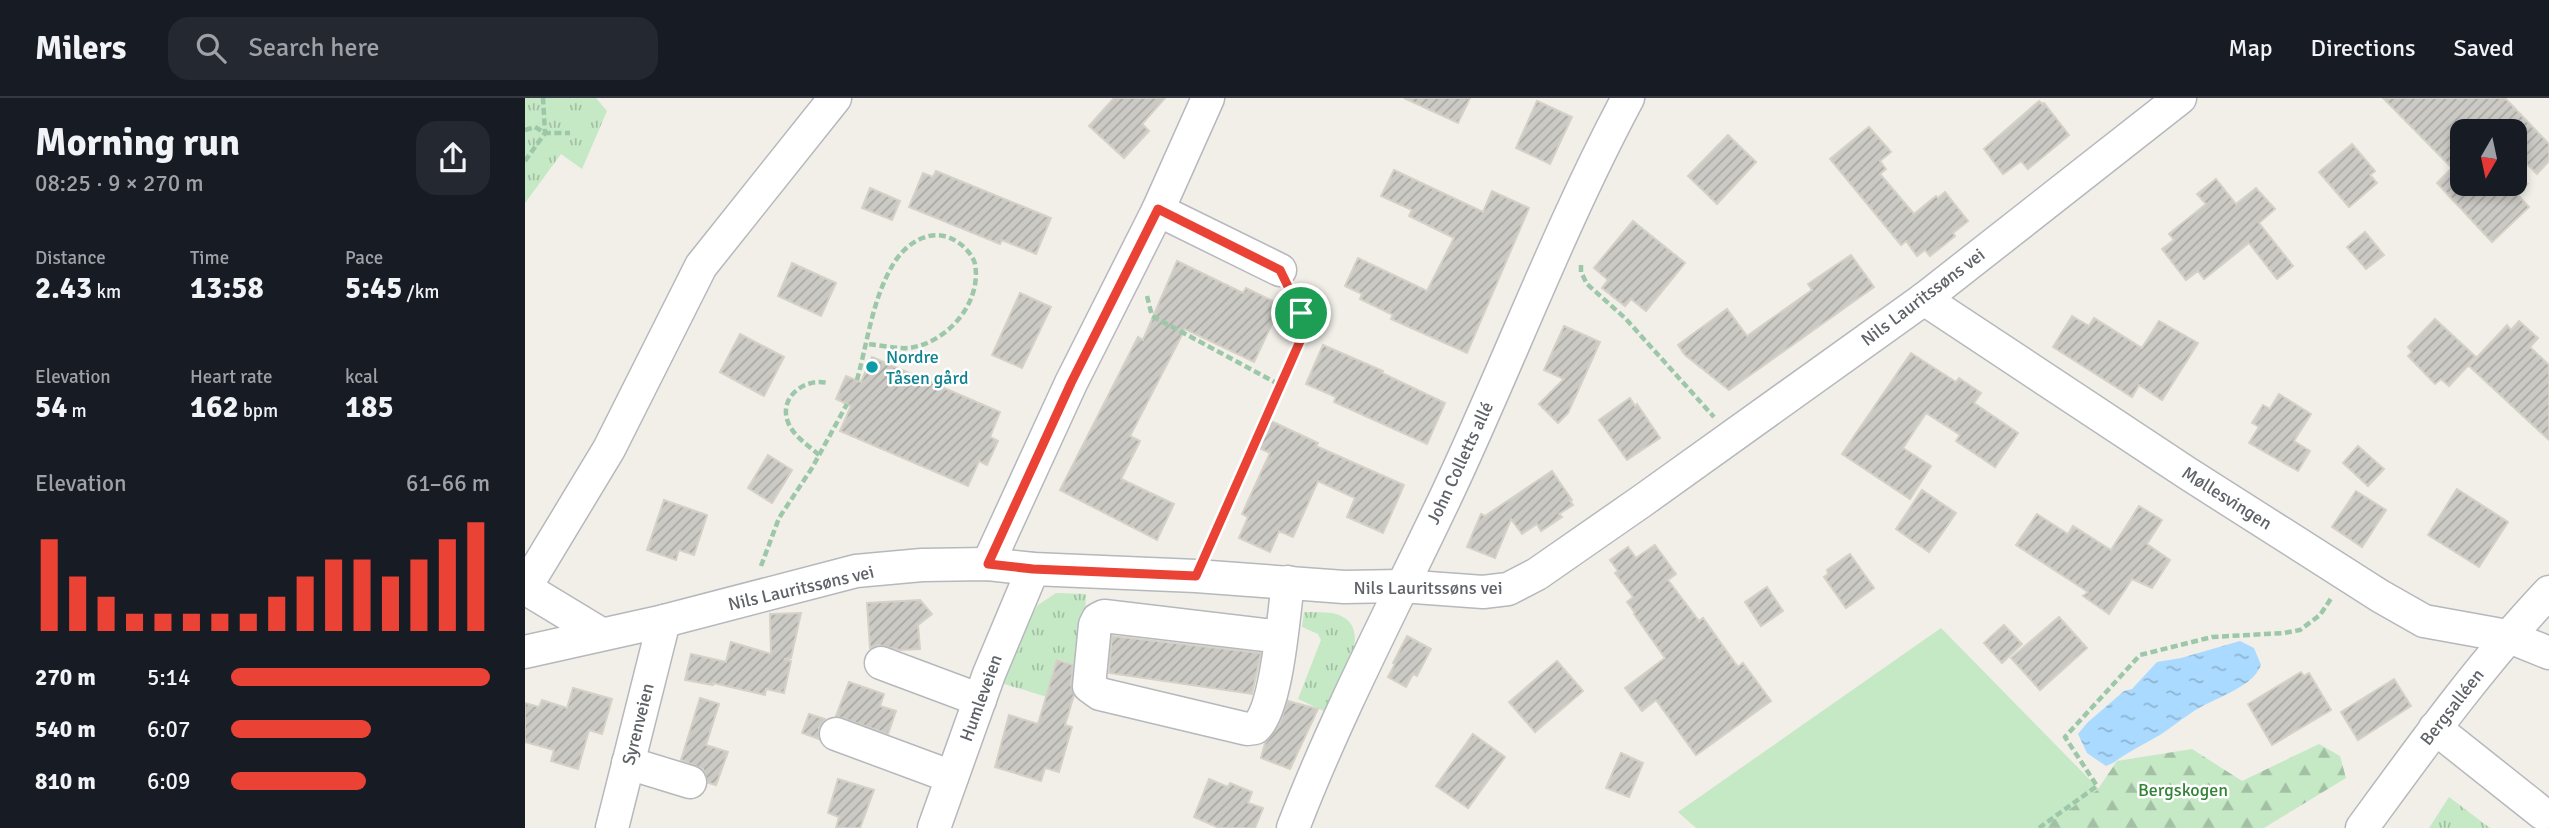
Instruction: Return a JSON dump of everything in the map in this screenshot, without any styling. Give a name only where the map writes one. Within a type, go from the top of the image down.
[{"type":"street","points":[[601,634],[525,588],[609,449],[701,266],[835,98]]},
{"type":"street","points":[[988,564],[1071,383],[1158,209],[1208,98]]},
{"type":"street","name":"John Colletts allé","points":[[1293,828],[1355,682],[1447,493],[1567,226],[1628,98]]},
{"type":"street","name":"Nils Lauritssøns vei","points":[[525,652],[664,621],[856,571],[922,565],[988,564],[1345,587],[1401,586],[1483,592],[1498,591],[1520,584],[1642,501],[1924,299],[2180,98]]},
{"type":"street","points":[[1158,209],[1280,270]]},
{"type":"street","name":"Møllesvingen","points":[[1924,299],[2187,473],[2380,596],[2424,621],[2507,636],[2549,653]]},
{"type":"street","name":"Humleveien","points":[[934,828],[980,700],[1033,569]]},
{"type":"street","points":[[1281,637],[1104,616],[1098,619],[1095,625],[1089,686],[1100,694],[1248,729],[1255,728],[1264,718],[1273,690],[1281,637],[1288,582]]},
{"type":"street","name":"Bergsalléen","points":[[2363,828],[2435,728],[2507,636],[2549,592]]},
{"type":"street","name":"Syrenveien","points":[[612,828],[664,621]]},
{"type":"street","points":[[881,663],[980,700]]},
{"type":"street","points":[[2435,728],[2542,813]]},
{"type":"street","points":[[837,734],[952,777]]},
{"type":"street","points":[[628,763],[690,782]]},
{"type":"path","points":[[525,161],[545,133],[543,98]]},
{"type":"path","points":[[525,130],[535,127],[545,133],[570,133]]},
{"type":"path","points":[[1567,226],[1586,239],[1581,272],[1587,284],[1625,318],[1731,436]]},
{"type":"path","points":[[857,380],[874,310],[891,268],[908,244],[927,235],[951,237],[966,248],[975,263],[974,285],[966,309],[946,333],[909,348],[867,344]]},
{"type":"path","points":[[1196,576],[1301,339],[1301,313],[1280,270]]},
{"type":"path","points":[[1152,284],[1147,296],[1152,316],[1282,386]]},
{"type":"path","points":[[819,454],[793,432],[786,412],[795,390],[807,382],[827,383]]},
{"type":"path","points":[[748,599],[779,518],[847,404]]},
{"type":"path","points":[[2039,828],[2097,786],[2065,737],[2140,655],[2212,637],[2300,630],[2320,615],[2347,574]]},
{"type":"green space","points":[[525,98],[596,98],[607,111],[582,169],[561,154],[525,203]]},
{"type":"green space","points":[[1056,593],[1086,594],[1083,667],[1058,659],[1047,697],[1001,683],[1023,629],[1038,605]]},
{"type":"green space","points":[[1304,612],[1332,613],[1346,619],[1353,629],[1355,642],[1352,657],[1326,712],[1298,699],[1321,640],[1318,634],[1302,627]]},
{"type":"green space","points":[[1941,628],[2099,789],[2042,828],[1696,828],[1678,812]]},
{"type":"green space","name":"Bergskogen","points":[[2319,744],[2340,756],[2346,778],[2264,828],[2042,828],[2098,789],[2117,761],[2192,749],[2242,781]]},
{"type":"green space","points":[[2449,797],[2490,828],[2429,828]]},
{"type":"water","points":[[2240,641],[2254,648],[2261,665],[2249,681],[2199,708],[2113,763],[2106,766],[2087,753],[2078,734],[2124,691],[2132,689],[2157,662]]},
{"type":"building","points":[[1114,98],[1165,98],[1142,124],[1149,131],[1124,158],[1089,126]]},
{"type":"building","points":[[1404,98],[1470,98],[1458,123]]},
{"type":"building","points":[[2383,98],[2505,98],[2525,119],[2450,119],[2450,166]]},
{"type":"building","points":[[1537,101],[1572,117],[1550,164],[1516,148]]},
{"type":"building","points":[[2039,101],[2044,103],[2069,135],[2028,169],[2021,161],[2003,174],[1984,149]]},
{"type":"building","points":[[2527,121],[2549,144],[2549,161],[2537,174],[2527,164]]},
{"type":"building","points":[[1869,127],[1891,152],[1880,161],[1886,169],[1880,174],[1914,214],[1945,192],[1968,221],[1953,233],[1955,236],[1930,256],[1925,250],[1917,256],[1906,241],[1901,245],[1830,159]]},
{"type":"building","points":[[1728,135],[1756,162],[1717,204],[1688,176]]},
{"type":"building","points":[[2352,144],[2375,171],[2370,175],[2377,183],[2349,207],[2319,172]]},
{"type":"building","points":[[1394,170],[1483,212],[1492,191],[1529,208],[1467,353],[1391,319],[1393,315],[1360,299],[1362,294],[1345,286],[1358,258],[1427,291],[1454,238],[1409,216],[1412,210],[1381,196]]},
{"type":"building","points":[[2450,170],[2450,196],[2519,196],[2529,207],[2492,242],[2437,183]]},
{"type":"building","points":[[936,171],[1051,218],[1036,254],[1002,240],[1000,244],[909,207],[923,173],[933,177]]},
{"type":"building","points":[[2216,179],[2236,204],[2256,188],[2275,209],[2259,223],[2293,266],[2277,279],[2249,243],[2204,279],[2198,271],[2186,280],[2162,249],[2174,240],[2169,234],[2206,204],[2197,194]]},
{"type":"building","points":[[870,188],[900,201],[892,220],[862,208]]},
{"type":"building","points":[[1633,221],[1685,263],[1646,311],[1631,299],[1625,306],[1602,288],[1608,280],[1594,268]]},
{"type":"building","points":[[2365,232],[2384,255],[2366,269],[2347,247]]},
{"type":"building","points":[[1851,255],[1874,287],[1729,390],[1685,355],[1678,345],[1727,309],[1747,336],[1812,290],[1808,284]]},
{"type":"building","points":[[1177,261],[1243,293],[1246,288],[1281,305],[1254,362],[1185,329],[1130,436],[1140,441],[1121,479],[1174,504],[1157,540],[1060,490],[1138,337],[1143,340]]},
{"type":"building","points":[[792,263],[836,283],[821,316],[778,296]]},
{"type":"building","points":[[1020,293],[1051,307],[1022,368],[992,355]]},
{"type":"building","points":[[2072,316],[2089,326],[2094,318],[2142,348],[2159,321],[2198,343],[2162,400],[2139,385],[2132,397],[2053,347]]},
{"type":"building","points":[[2435,319],[2476,357],[2449,386],[2441,379],[2435,384],[2408,356],[2412,352],[2408,347]]},
{"type":"building","points":[[2519,321],[2538,338],[2530,347],[2549,365],[2549,440],[2469,366],[2507,325],[2511,330]]},
{"type":"building","points":[[1564,326],[1600,342],[1568,413],[1558,423],[1539,404],[1564,379],[1544,370]]},
{"type":"building","points":[[740,334],[784,357],[764,396],[720,372]]},
{"type":"building","points":[[1323,345],[1383,371],[1382,373],[1445,403],[1427,444],[1334,402],[1336,397],[1306,384]]},
{"type":"building","points":[[1911,353],[1956,382],[1959,378],[1981,393],[1974,403],[2018,433],[1995,467],[1956,441],[1960,435],[1926,413],[1903,448],[1931,466],[1910,499],[1842,454]]},
{"type":"building","points":[[872,357],[1000,412],[990,437],[998,441],[987,465],[979,461],[968,486],[840,431],[851,406],[836,399],[846,376],[861,382]]},
{"type":"building","points":[[2279,394],[2311,414],[2294,441],[2310,451],[2298,471],[2249,443],[2259,427],[2252,423],[2263,405],[2270,409]]},
{"type":"building","points":[[1630,398],[1660,438],[1627,460],[1599,420]]},
{"type":"building","points":[[1271,421],[1318,443],[1316,446],[1404,485],[1383,533],[1347,517],[1355,498],[1318,481],[1293,537],[1279,531],[1270,552],[1239,538],[1248,517],[1242,514],[1270,453],[1259,448]]},
{"type":"building","points":[[2358,446],[2384,469],[2368,486],[2343,463]]},
{"type":"building","points":[[768,455],[792,470],[772,503],[748,488]]},
{"type":"building","points":[[1552,471],[1572,500],[1570,501],[1573,505],[1559,514],[1562,517],[1541,531],[1537,524],[1522,534],[1511,519],[1495,558],[1467,547],[1481,514],[1485,516]]},
{"type":"building","points":[[2457,489],[2508,522],[2479,567],[2428,535]]},
{"type":"building","points":[[1922,490],[1956,513],[1929,552],[1896,529]]},
{"type":"building","points":[[2356,491],[2386,510],[2362,547],[2332,527]]},
{"type":"building","points":[[664,500],[707,515],[694,555],[679,550],[676,560],[647,550]]},
{"type":"building","points":[[2139,506],[2162,520],[2147,544],[2170,560],[2152,588],[2132,579],[2109,614],[2083,596],[2088,592],[2016,545],[2037,514],[2068,534],[2073,526],[2111,550]]},
{"type":"building","points":[[1655,545],[1676,574],[1668,580],[1699,621],[1703,618],[1738,667],[1743,663],[1771,701],[1696,755],[1656,700],[1642,711],[1625,688],[1665,658],[1627,602],[1633,597],[1615,573],[1618,571],[1610,560],[1628,547],[1636,558]]},
{"type":"building","points":[[1850,554],[1874,588],[1846,608],[1824,577],[1828,574],[1827,570]]},
{"type":"building","points":[[1767,587],[1783,611],[1761,626],[1745,602]]},
{"type":"building","points":[[920,600],[932,614],[918,625],[920,649],[900,650],[879,645],[870,648],[867,603]]},
{"type":"building","points":[[801,613],[791,658],[784,659],[791,661],[784,693],[766,689],[765,695],[713,683],[685,680],[691,654],[726,662],[731,642],[771,654],[770,614]]},
{"type":"building","points":[[2059,617],[2087,648],[2040,690],[2011,658]]},
{"type":"building","points":[[2004,625],[2022,644],[2002,663],[1984,643]]},
{"type":"building","points":[[1112,636],[1261,653],[1252,694],[1109,673]]},
{"type":"building","points":[[1407,636],[1431,649],[1417,676],[1413,674],[1406,687],[1388,677]]},
{"type":"building","points":[[1057,660],[1073,665],[1071,685],[1074,695],[1065,725],[1072,727],[1059,772],[1045,768],[1041,781],[995,767],[1009,715],[1038,724]]},
{"type":"building","points":[[1557,661],[1583,691],[1535,732],[1509,702]]},
{"type":"building","points":[[2301,672],[2304,676],[2309,673],[2331,710],[2272,745],[2248,704]]},
{"type":"building","points":[[2394,679],[2411,706],[2358,740],[2341,712]]},
{"type":"building","points":[[849,682],[884,694],[880,706],[896,711],[888,734],[836,716]]},
{"type":"building","points":[[573,688],[612,699],[602,734],[589,730],[578,769],[551,761],[554,750],[525,742],[525,703],[539,707],[542,700],[567,708]]},
{"type":"building","points":[[700,698],[719,704],[706,745],[728,752],[716,785],[708,783],[703,769],[681,760]]},
{"type":"building","points":[[1288,701],[1318,709],[1290,769],[1261,758],[1265,743],[1279,725]]},
{"type":"building","points":[[809,714],[825,719],[819,728],[819,739],[802,733]]},
{"type":"building","points":[[1473,734],[1505,757],[1468,808],[1436,786]]},
{"type":"building","points":[[1621,753],[1643,763],[1629,797],[1606,788]]},
{"type":"building","points":[[838,779],[874,790],[860,828],[836,828],[839,817],[828,813]]},
{"type":"building","points":[[1209,779],[1228,787],[1230,783],[1252,792],[1248,803],[1263,808],[1255,828],[1219,828],[1194,817]]},
{"type":"place","name":"Nordre Tåsen gård","points":[[872,367]]},
{"type":"route","points":[[1158,209],[1179,222],[1280,270],[1301,313],[1301,339],[1196,576],[1033,569],[988,564],[1071,383],[1158,209]]}]
